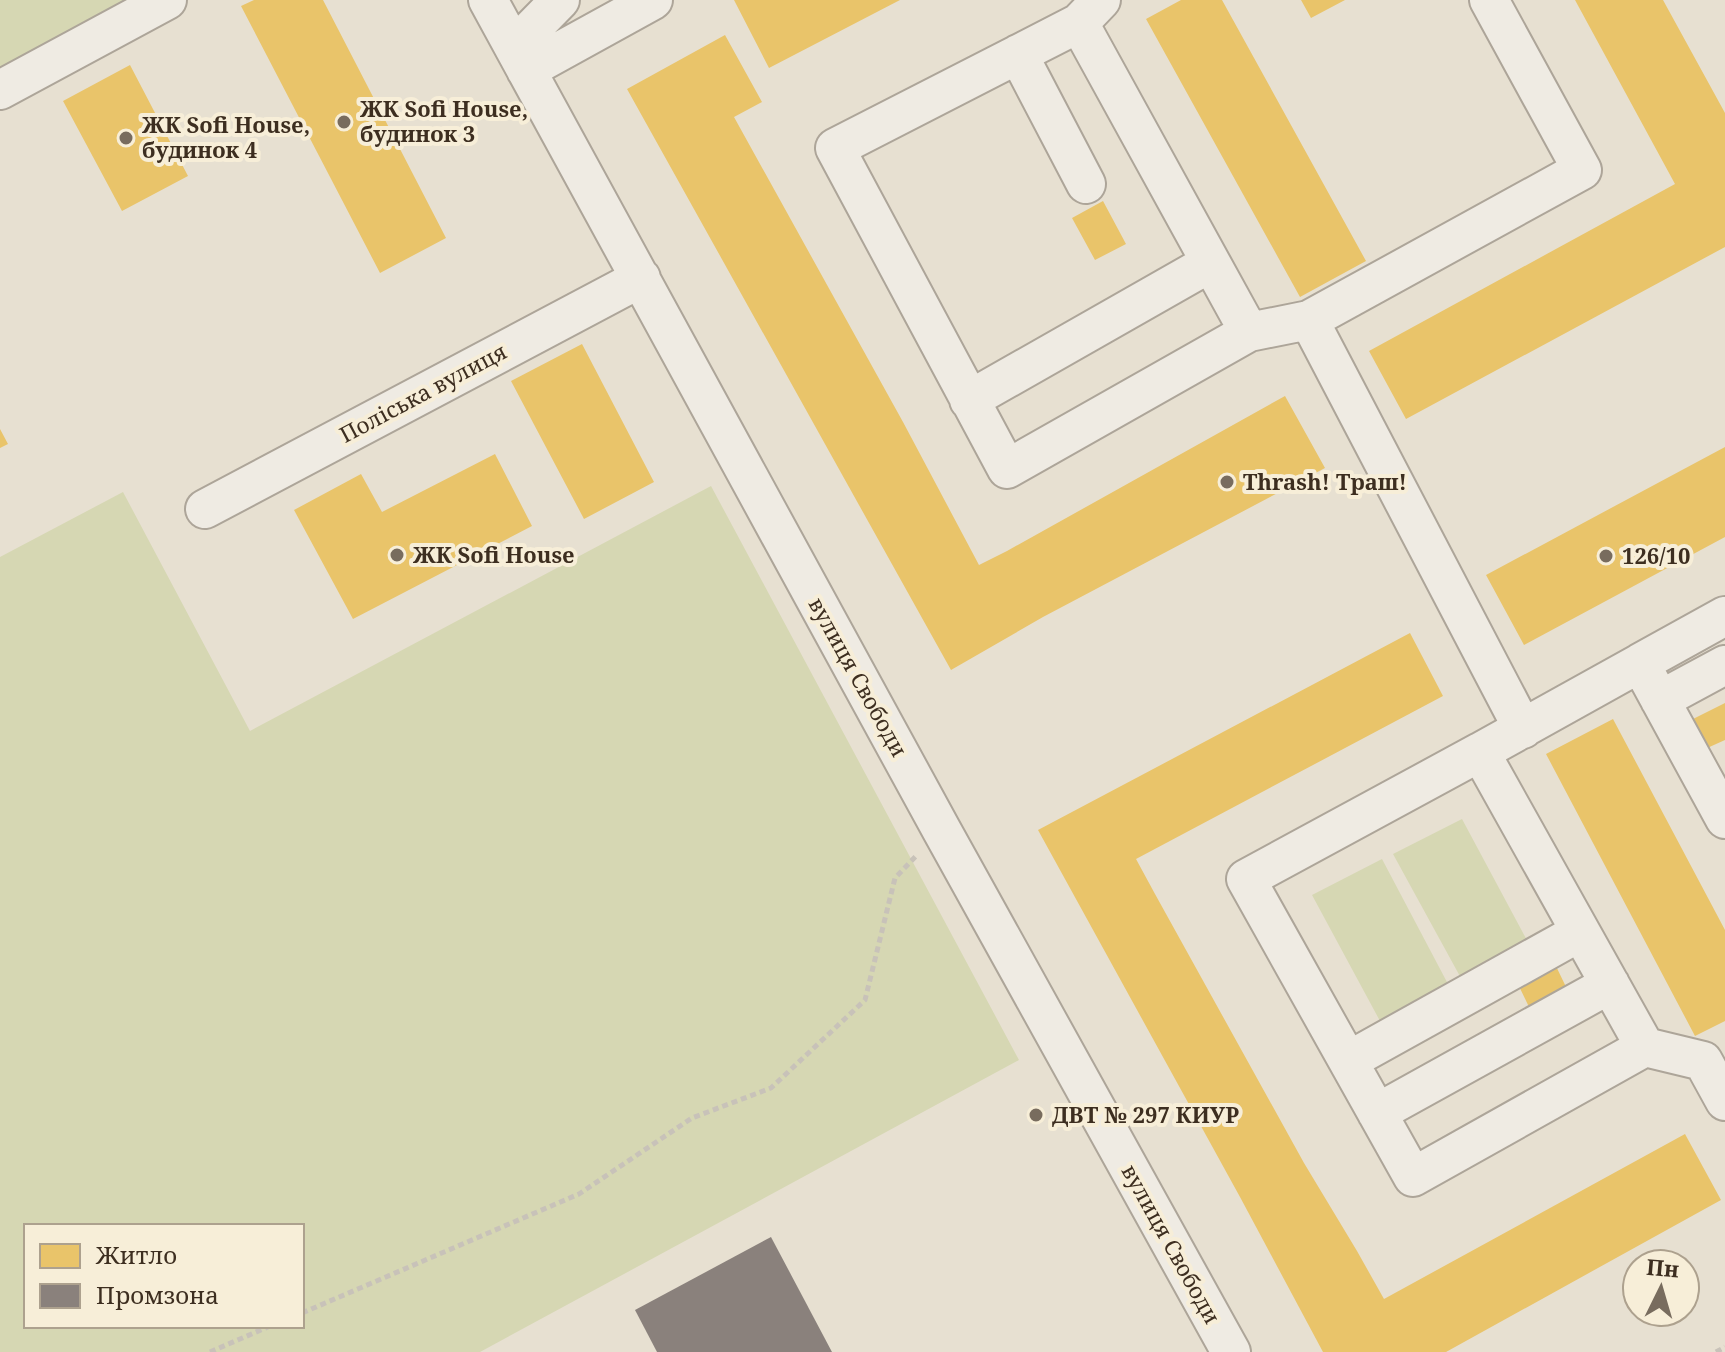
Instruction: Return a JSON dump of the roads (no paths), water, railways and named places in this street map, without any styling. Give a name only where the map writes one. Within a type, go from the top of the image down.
[{"type":"street","points":[[0,90],[167,0]]},
{"type":"street","name":"вулиця Свободи","points":[[488,0],[1231,1352]]},
{"type":"street","points":[[520,58],[560,0]]},
{"type":"street","points":[[520,58],[653,0]]},
{"type":"street","points":[[1249,332],[1210,263],[1090,11],[1018,54],[835,148],[1007,469],[1249,332],[1309,320],[1582,170],[1489,0]]},
{"type":"street","points":[[1018,54],[1086,184]]},
{"type":"street","points":[[969,400],[1210,263]]},
{"type":"street","name":"Поліська вулиця","points":[[205,509],[641,278]]},
{"type":"street","points":[[1309,320],[1523,729]]},
{"type":"street","points":[[1725,616],[1246,879],[1413,1177],[1645,1047],[1714,1055],[1725,1101]]},
{"type":"street","points":[[1640,663],[1725,819]]},
{"type":"street","points":[[1660,700],[1725,665]]},
{"type":"street","points":[[1480,752],[1645,1047]]},
{"type":"street","points":[[1348,1061],[1580,932]]},
{"type":"street","points":[[1377,1113],[1610,984]]},
{"type":"place","name":"ЖК Sofi House, будинок 3","points":[[344,122]]},
{"type":"place","name":"ЖК Sofi House, будинок 4","points":[[126,138]]},
{"type":"place","name":"Thrash! Траш!","points":[[1227,482]]},
{"type":"place","name":"ЖК Sofi House","points":[[397,555]]},
{"type":"place","name":"126/10","points":[[1606,556]]},
{"type":"place","name":"ДВТ № 297 КИУР","points":[[1036,1115]]}]
